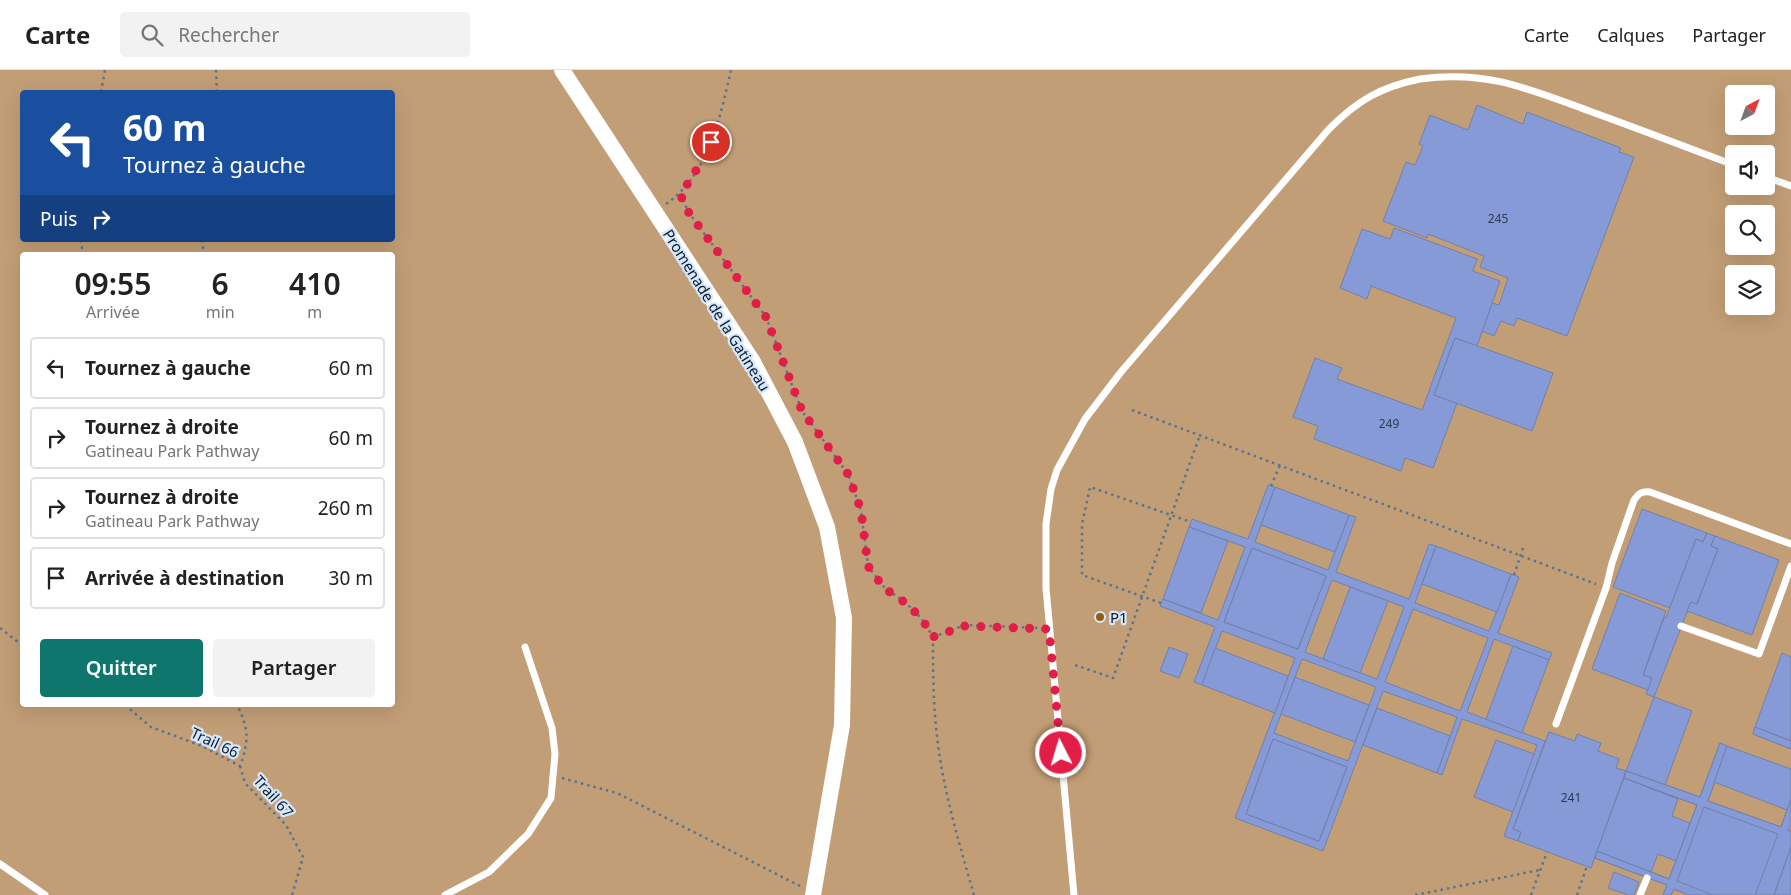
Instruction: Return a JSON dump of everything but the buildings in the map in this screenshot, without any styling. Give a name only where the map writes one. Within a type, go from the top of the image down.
[{"type":"street","name":"Promenade de la Gatineau","points":[[562,70],[753,362],[795,442],[827,527],[844,618],[842,725],[813,894]]},
{"type":"lane","points":[[1074,895],[1049,629],[1045,558],[1047,510],[1057,470],[1075,434],[1121,372],[1329,129],[1368,96],[1402,83],[1456,74],[1485,77],[1516,84],[1725,162]]},
{"type":"lane","points":[[1775,180],[1791,186]]},
{"type":"lane","points":[[1556,724],[1606,588],[1612,563],[1634,500],[1638,494],[1645,491],[1791,544]]},
{"type":"lane","points":[[1681,626],[1759,654],[1791,566]]},
{"type":"lane","points":[[445,895],[489,872],[528,834],[550,798],[554,775],[552,728],[525,647]]},
{"type":"lane","points":[[0,864],[45,895]]},
{"type":"lane","points":[[1640,895],[1647,878]]},
{"type":"path","points":[[101,90],[105,70]]},
{"type":"path","points":[[216,70],[217,90]]},
{"type":"path","points":[[731,70],[721,112],[711,142],[692,178],[680,194],[689,213],[766,317],[802,411],[848,474],[861,510],[868,566],[884,588],[907,604],[922,619],[933,637],[937,736],[954,824],[974,895]]},
{"type":"path","points":[[1132,410],[1606,588]]},
{"type":"path","points":[[1075,665],[1112,678],[1200,435]]},
{"type":"path","points":[[1272,486],[1280,465]]},
{"type":"path","points":[[1161,603],[1082,575],[1082,524],[1090,487],[1191,522]]},
{"type":"path","points":[[1514,576],[1524,545]]},
{"type":"path","points":[[933,637],[965,626],[1049,629]]},
{"type":"path","points":[[0,628],[20,643]]},
{"type":"path","name":"Trail 66","points":[[127,707],[151,727],[202,746],[240,766],[247,749],[248,734],[238,707]]},
{"type":"path","name":"Trail 67","points":[[240,766],[245,783],[286,825],[303,858],[292,895]]},
{"type":"path","points":[[554,775],[617,793],[813,894]]},
{"type":"path","points":[[1531,895],[1547,852]]},
{"type":"path","points":[[1577,895],[1587,866]]},
{"type":"path","points":[[1415,895],[1540,870]]},
{"type":"shaded area","points":[[0,70],[1791,70],[1791,895],[0,895]]},
{"type":"place","name":"P1","points":[[1100,617]]},
{"type":"route","points":[[711,142],[692,178],[680,194],[689,213],[766,317],[802,411],[848,474],[861,510],[868,566],[884,588],[907,604],[922,619],[933,637],[965,626],[1049,629],[1061,753]]}]
